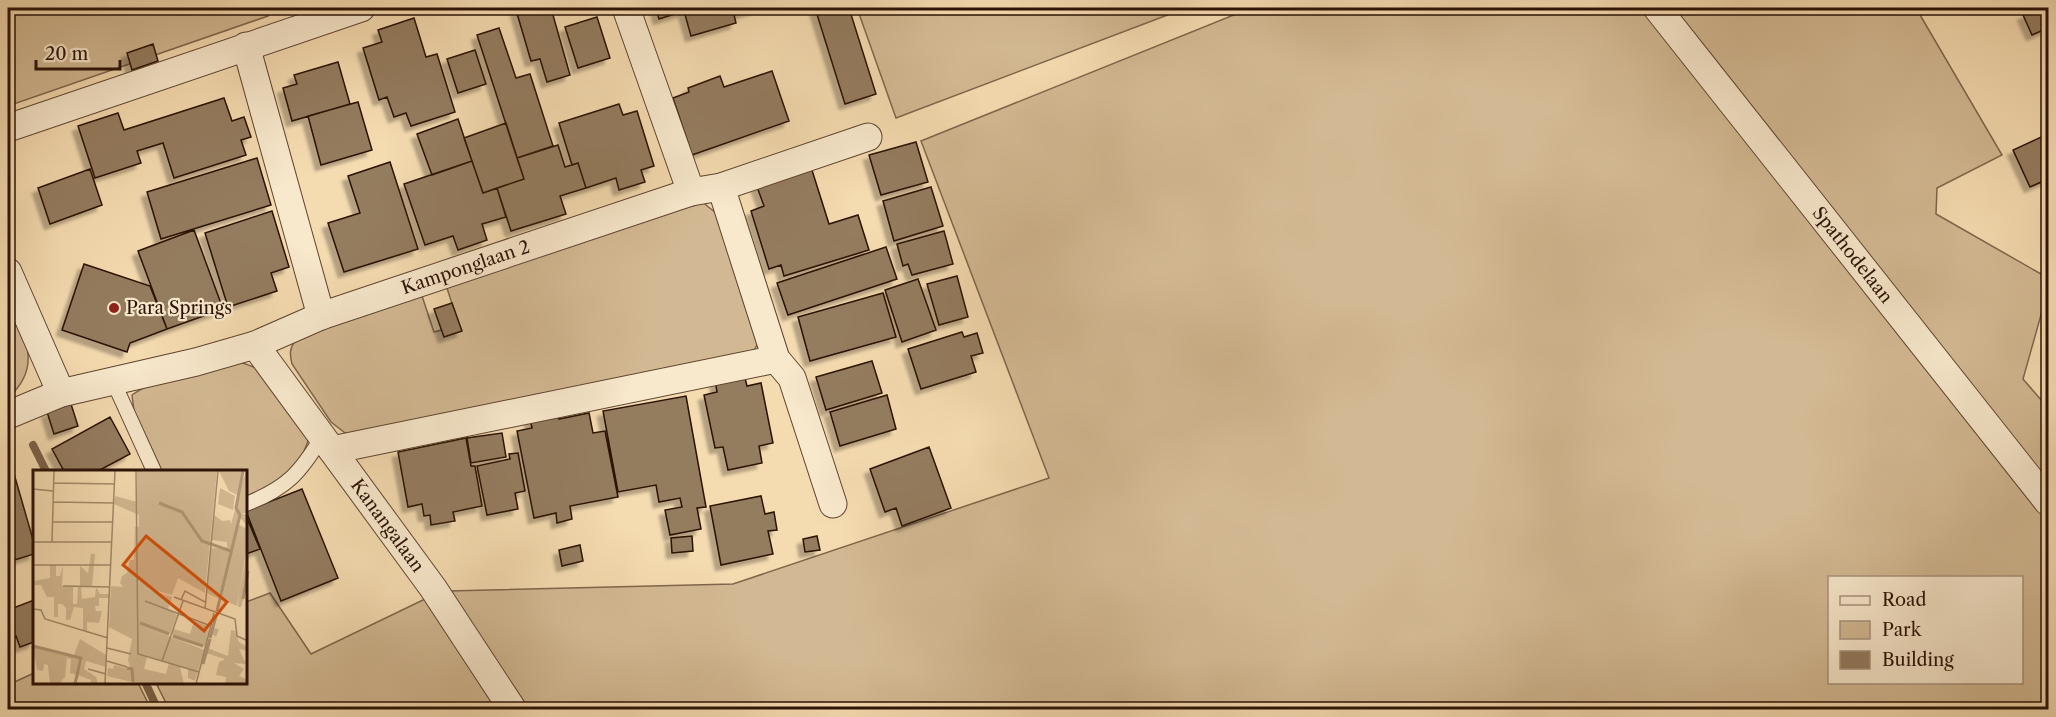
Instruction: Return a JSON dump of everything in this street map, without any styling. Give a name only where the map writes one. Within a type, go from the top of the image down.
[{"type":"street","points":[[8,128],[361,8]]},
{"type":"street","points":[[626,8],[691,192]]},
{"type":"street","name":"Spathodelaan","points":[[1657,8],[2049,502]]},
{"type":"street","points":[[246,46],[321,316]]},
{"type":"street","name":"Kamponglaan 2","points":[[8,415],[61,393],[255,345],[321,316],[691,192],[721,187],[868,137]]},
{"type":"street","points":[[721,187],[776,359],[792,378],[833,504]]},
{"type":"street","points":[[8,272],[61,393]]},
{"type":"street","name":"Kanangalaan","points":[[255,345],[434,588],[513,710]]},
{"type":"street","points":[[327,443],[776,359]]},
{"type":"lane","points":[[113,381],[154,470]]},
{"type":"lane","points":[[248,503],[286,484],[327,443]]},
{"type":"green space","points":[[8,8],[264,8],[268,16],[8,106]]},
{"type":"green space","points":[[857,8],[1186,8],[896,118]]},
{"type":"green space","points":[[1251,8],[1645,8],[2048,517],[2048,709],[529,709],[449,591],[733,584],[1049,478],[921,141]]},
{"type":"green space","points":[[1668,8],[1916,8],[2002,155],[1937,188],[1936,214],[2048,278],[2048,290],[2023,379],[2048,408],[2048,486]]},
{"type":"green space","points":[[700,200],[722,218],[758,343],[752,354],[349,436],[331,422],[292,364],[290,355],[292,347],[303,334],[334,320],[421,293],[434,332],[459,325],[445,282]]},
{"type":"green space","points":[[8,299],[25,338],[28,362],[19,386],[8,398]]},
{"type":"green space","points":[[243,363],[261,370],[309,438],[299,462],[286,477],[248,498],[248,470],[162,470],[134,411],[132,395],[170,377],[216,366]]},
{"type":"green space","points":[[270,593],[311,654],[425,599],[496,709],[169,709],[156,684],[248,684],[248,601]]},
{"type":"green space","points":[[33,673],[33,684],[138,684],[151,709],[8,709],[8,685]]},
{"type":"building","points":[[551,8],[570,75],[547,82],[540,59],[531,61],[516,10]]},
{"type":"building","points":[[656,8],[759,8],[734,15],[736,23],[691,36],[684,11],[659,19]]},
{"type":"building","points":[[815,8],[849,8],[876,94],[845,104]]},
{"type":"building","points":[[2040,8],[2048,8],[2048,28],[2032,35],[2023,15]]},
{"type":"building","points":[[597,17],[610,58],[578,68],[565,27]]},
{"type":"building","points":[[414,18],[426,57],[437,54],[455,112],[411,126],[406,113],[394,117],[387,97],[379,100],[363,48],[382,42],[378,30]]},
{"type":"building","points":[[499,28],[516,78],[530,74],[553,146],[517,158],[477,35]]},
{"type":"building","points":[[153,44],[158,61],[132,70],[127,53]]},
{"type":"building","points":[[475,50],[486,84],[458,93],[447,59]]},
{"type":"building","points":[[338,62],[350,104],[292,121],[283,88],[297,84],[294,75]]},
{"type":"building","points":[[772,71],[789,121],[692,155],[673,98],[689,92],[688,88],[720,76],[724,87]]},
{"type":"building","points":[[224,98],[232,121],[244,117],[251,137],[241,140],[246,155],[174,178],[163,143],[137,151],[141,163],[95,178],[78,126],[118,113],[124,130]]},
{"type":"building","points":[[358,102],[372,150],[321,165],[308,116]]},
{"type":"building","points":[[619,104],[623,115],[637,111],[654,166],[641,170],[645,182],[619,190],[616,178],[586,188],[578,163],[572,165],[559,123]]},
{"type":"building","points":[[458,119],[472,161],[432,175],[417,134]]},
{"type":"building","points":[[506,123],[524,179],[483,193],[464,138]]},
{"type":"building","points":[[2048,134],[2048,179],[2030,187],[2013,150]]},
{"type":"building","points":[[916,142],[928,182],[881,195],[869,155]]},
{"type":"building","points":[[558,145],[565,167],[578,163],[586,188],[560,196],[566,214],[511,231],[497,188],[524,179],[517,158]]},
{"type":"building","points":[[257,158],[271,205],[161,239],[147,192]]},
{"type":"building","points":[[472,161],[483,193],[497,188],[506,217],[482,224],[487,240],[458,250],[453,236],[425,245],[404,184]]},
{"type":"building","points":[[390,162],[418,249],[344,272],[328,223],[360,213],[348,176]]},
{"type":"building","points":[[811,167],[829,224],[858,215],[869,250],[784,276],[781,265],[769,269],[751,211],[764,206],[756,184]]},
{"type":"building","points":[[90,169],[102,205],[50,224],[38,188]]},
{"type":"building","points":[[931,187],[943,226],[894,241],[883,201]]},
{"type":"building","points":[[272,211],[289,267],[271,273],[277,291],[228,307],[205,233]]},
{"type":"building","points":[[194,230],[223,309],[167,329],[138,251]]},
{"type":"building","points":[[944,231],[953,264],[912,275],[908,264],[903,266],[897,244]]},
{"type":"building","points":[[886,247],[897,279],[788,315],[777,283]]},
{"type":"building","name":"Para Springs","points":[[84,264],[150,286],[167,329],[130,343],[127,352],[62,330]]},
{"type":"building","points":[[957,276],[968,317],[939,325],[927,284]]},
{"type":"building","points":[[918,279],[936,330],[902,342],[885,290]]},
{"type":"building","points":[[883,293],[896,337],[810,361],[798,317]]},
{"type":"building","points":[[452,303],[462,331],[444,337],[434,309]]},
{"type":"building","points":[[962,332],[964,337],[977,333],[983,353],[971,356],[976,372],[921,389],[908,349]]},
{"type":"building","points":[[872,361],[882,393],[826,410],[816,377]]},
{"type":"building","points":[[744,374],[747,386],[761,383],[773,443],[759,446],[762,463],[728,470],[723,447],[715,448],[704,395],[717,392],[715,380]]},
{"type":"building","points":[[887,395],[896,429],[840,446],[830,412]]},
{"type":"building","points":[[686,396],[706,507],[697,508],[701,529],[670,535],[665,510],[682,507],[680,498],[659,502],[656,485],[618,492],[603,411]]},
{"type":"building","points":[[71,404],[78,426],[54,434],[47,412]]},
{"type":"building","points":[[558,410],[559,419],[589,413],[593,433],[605,431],[618,497],[570,506],[572,519],[557,523],[556,513],[534,518],[517,431],[532,428],[529,415]]},
{"type":"building","points":[[110,417],[130,454],[100,470],[63,470],[52,449]]},
{"type":"building","points":[[502,433],[506,457],[471,463],[467,438]]},
{"type":"building","points":[[466,438],[471,466],[475,466],[482,506],[453,512],[455,521],[431,525],[430,515],[424,516],[422,504],[408,507],[398,452]]},
{"type":"building","points":[[929,447],[951,508],[902,526],[896,508],[885,512],[870,469]]},
{"type":"building","points":[[8,453],[33,540],[33,554],[8,562]]},
{"type":"building","points":[[518,453],[525,491],[515,493],[518,509],[487,515],[477,466],[510,459],[509,454]]},
{"type":"building","points":[[302,489],[338,578],[281,601],[248,516],[248,510]]},
{"type":"building","points":[[761,496],[765,514],[774,512],[777,530],[768,531],[773,554],[721,565],[710,506]]},
{"type":"building","points":[[248,521],[260,549],[248,553]]},
{"type":"building","points":[[692,536],[693,551],[672,553],[671,538]]},
{"type":"building","points":[[817,536],[820,550],[805,552],[803,539]]},
{"type":"building","points":[[580,545],[583,561],[562,566],[559,550]]},
{"type":"building","points":[[33,600],[33,642],[20,647],[16,636],[8,639],[8,610]]},
{"type":"waterway","points":[[33,445],[46,470]]},
{"type":"waterway","points":[[146,684],[158,710]]},
{"type":"place","name":"Para Springs","points":[[114,308]]}]
